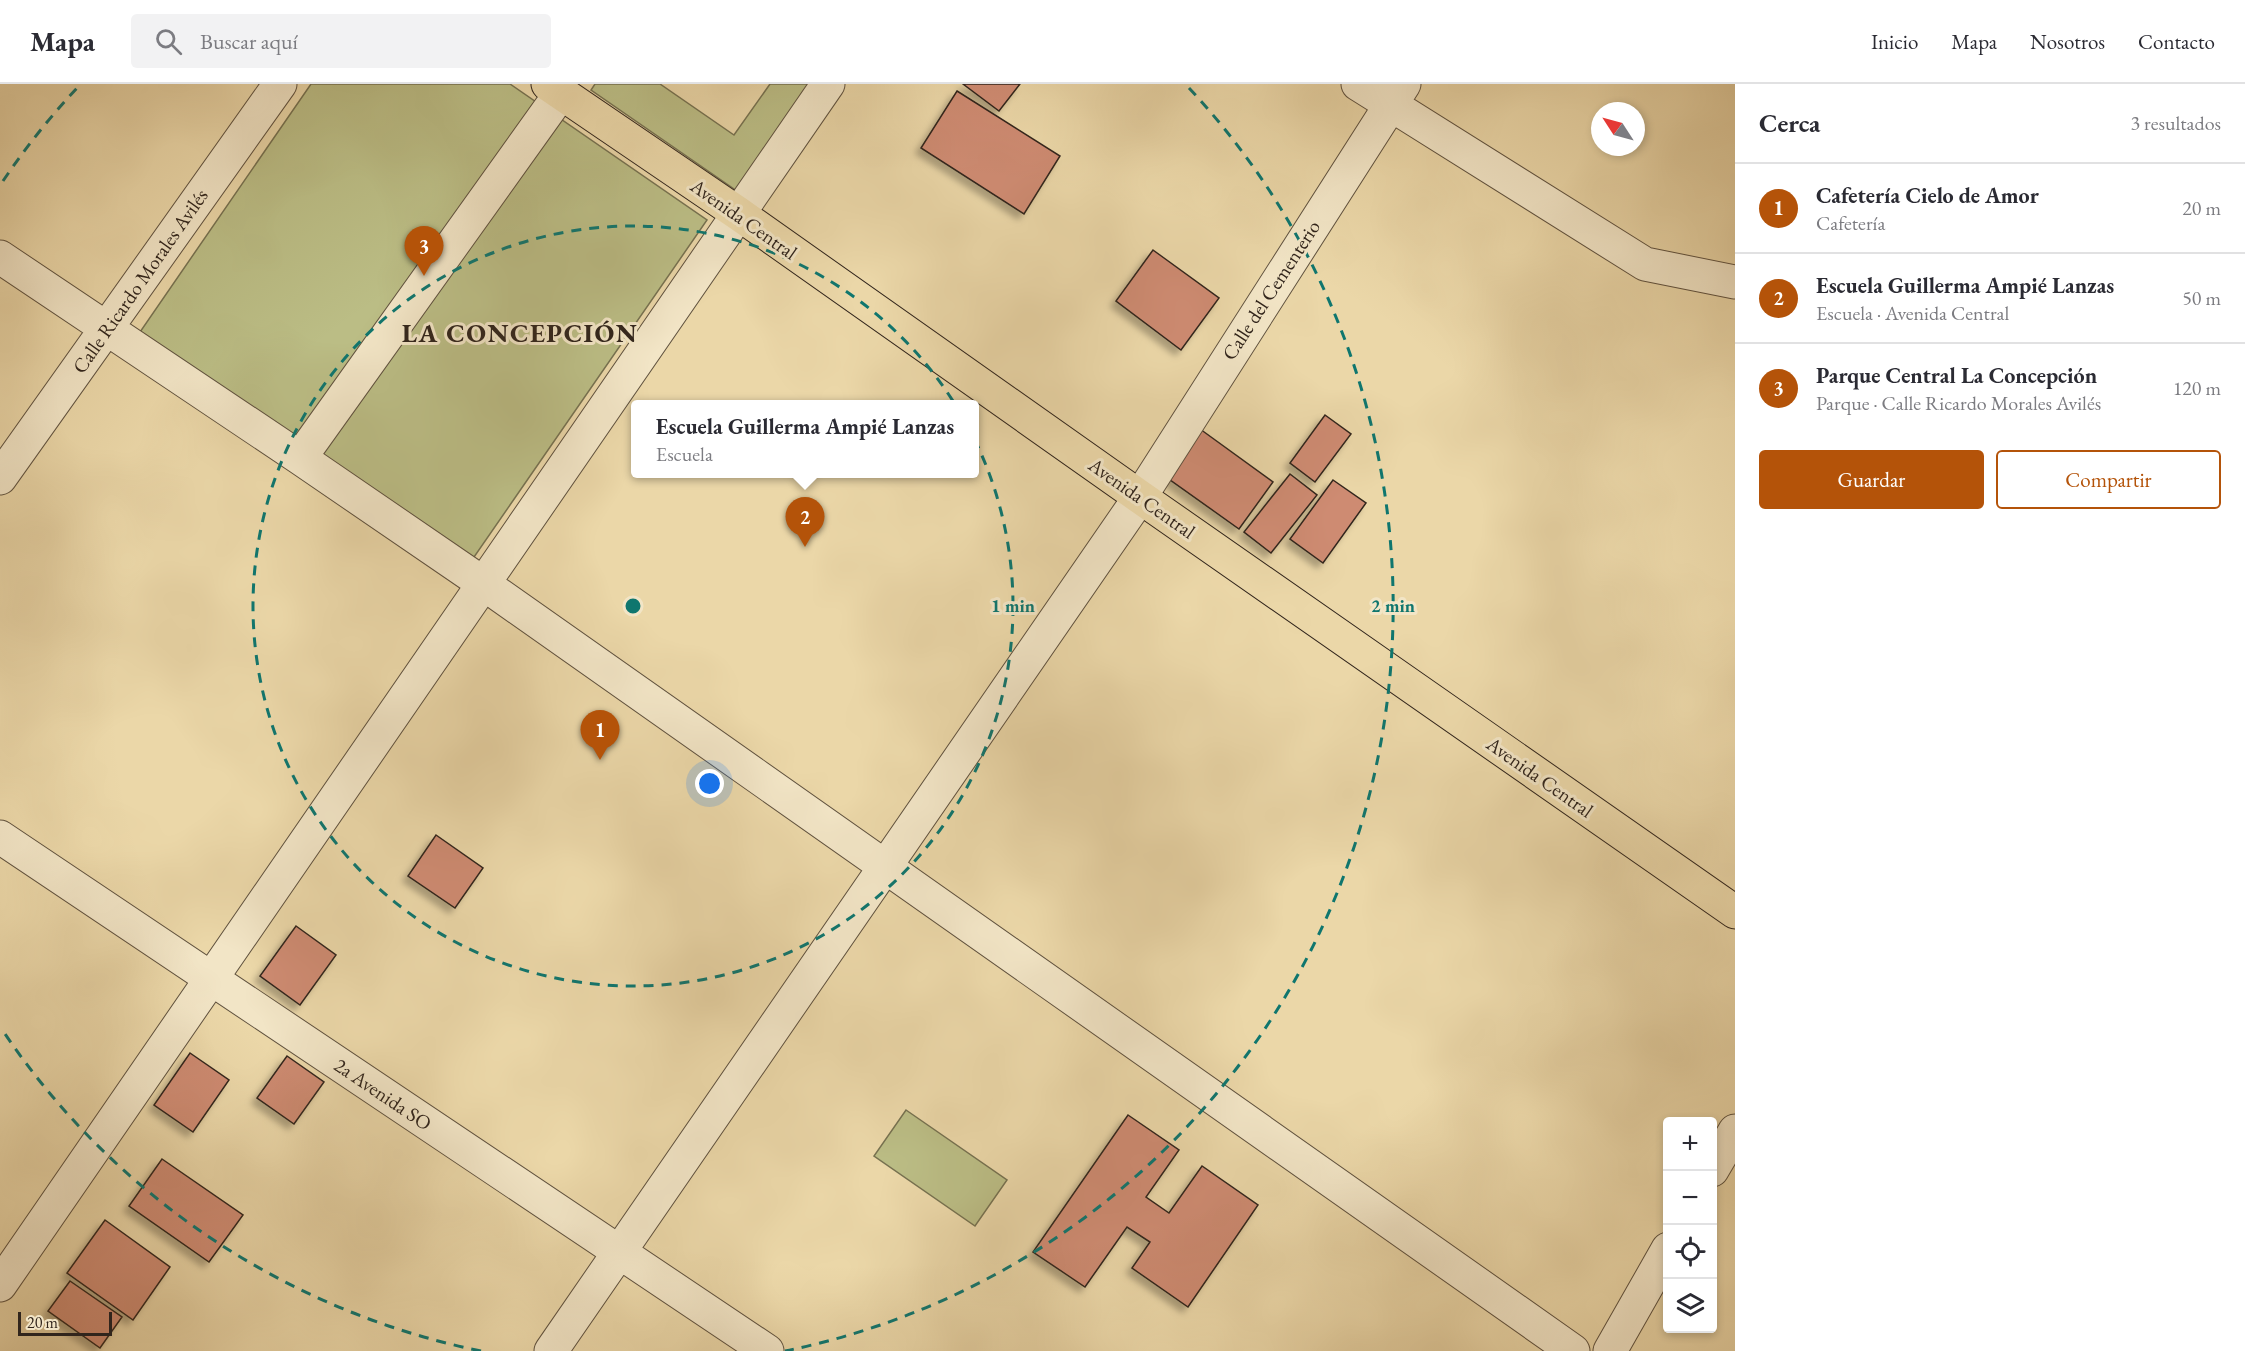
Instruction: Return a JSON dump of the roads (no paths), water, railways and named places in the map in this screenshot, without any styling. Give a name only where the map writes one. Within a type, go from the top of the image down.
[{"type":"main road","name":"Avenida Central","points":[[555,88],[739,214],[1735,912]]},
{"type":"street","name":"Calle Ricardo Morales Avilés","points":[[0,478],[280,84]]},
{"type":"street","points":[[0,1285],[828,84]]},
{"type":"street","points":[[1358,84],[1397,94],[1645,264],[1735,282]]},
{"type":"street","points":[[300,458],[555,88]]},
{"type":"street","name":"Calle del Cementerio","points":[[551,1351],[1140,497],[1397,94]]},
{"type":"street","points":[[0,258],[484,584],[1573,1351]]},
{"type":"street","name":"2a Avenida SO","points":[[0,837],[767,1351]]},
{"type":"street","points":[[1717,1163],[1735,1131]]},
{"type":"street","points":[[1610,1351],[1663,1258]]},
{"type":"place","name":"Parque Central La Concepción","points":[[424,276]]},
{"type":"place","name":"Escuela Guillerma Ampié Lanzas","points":[[805,547]]},
{"type":"place","name":"Cafetería Cielo de Amor","points":[[600,760]]},
{"type":"district","name":"LA CONCEPCIÓN","points":[[520,333]]}]
